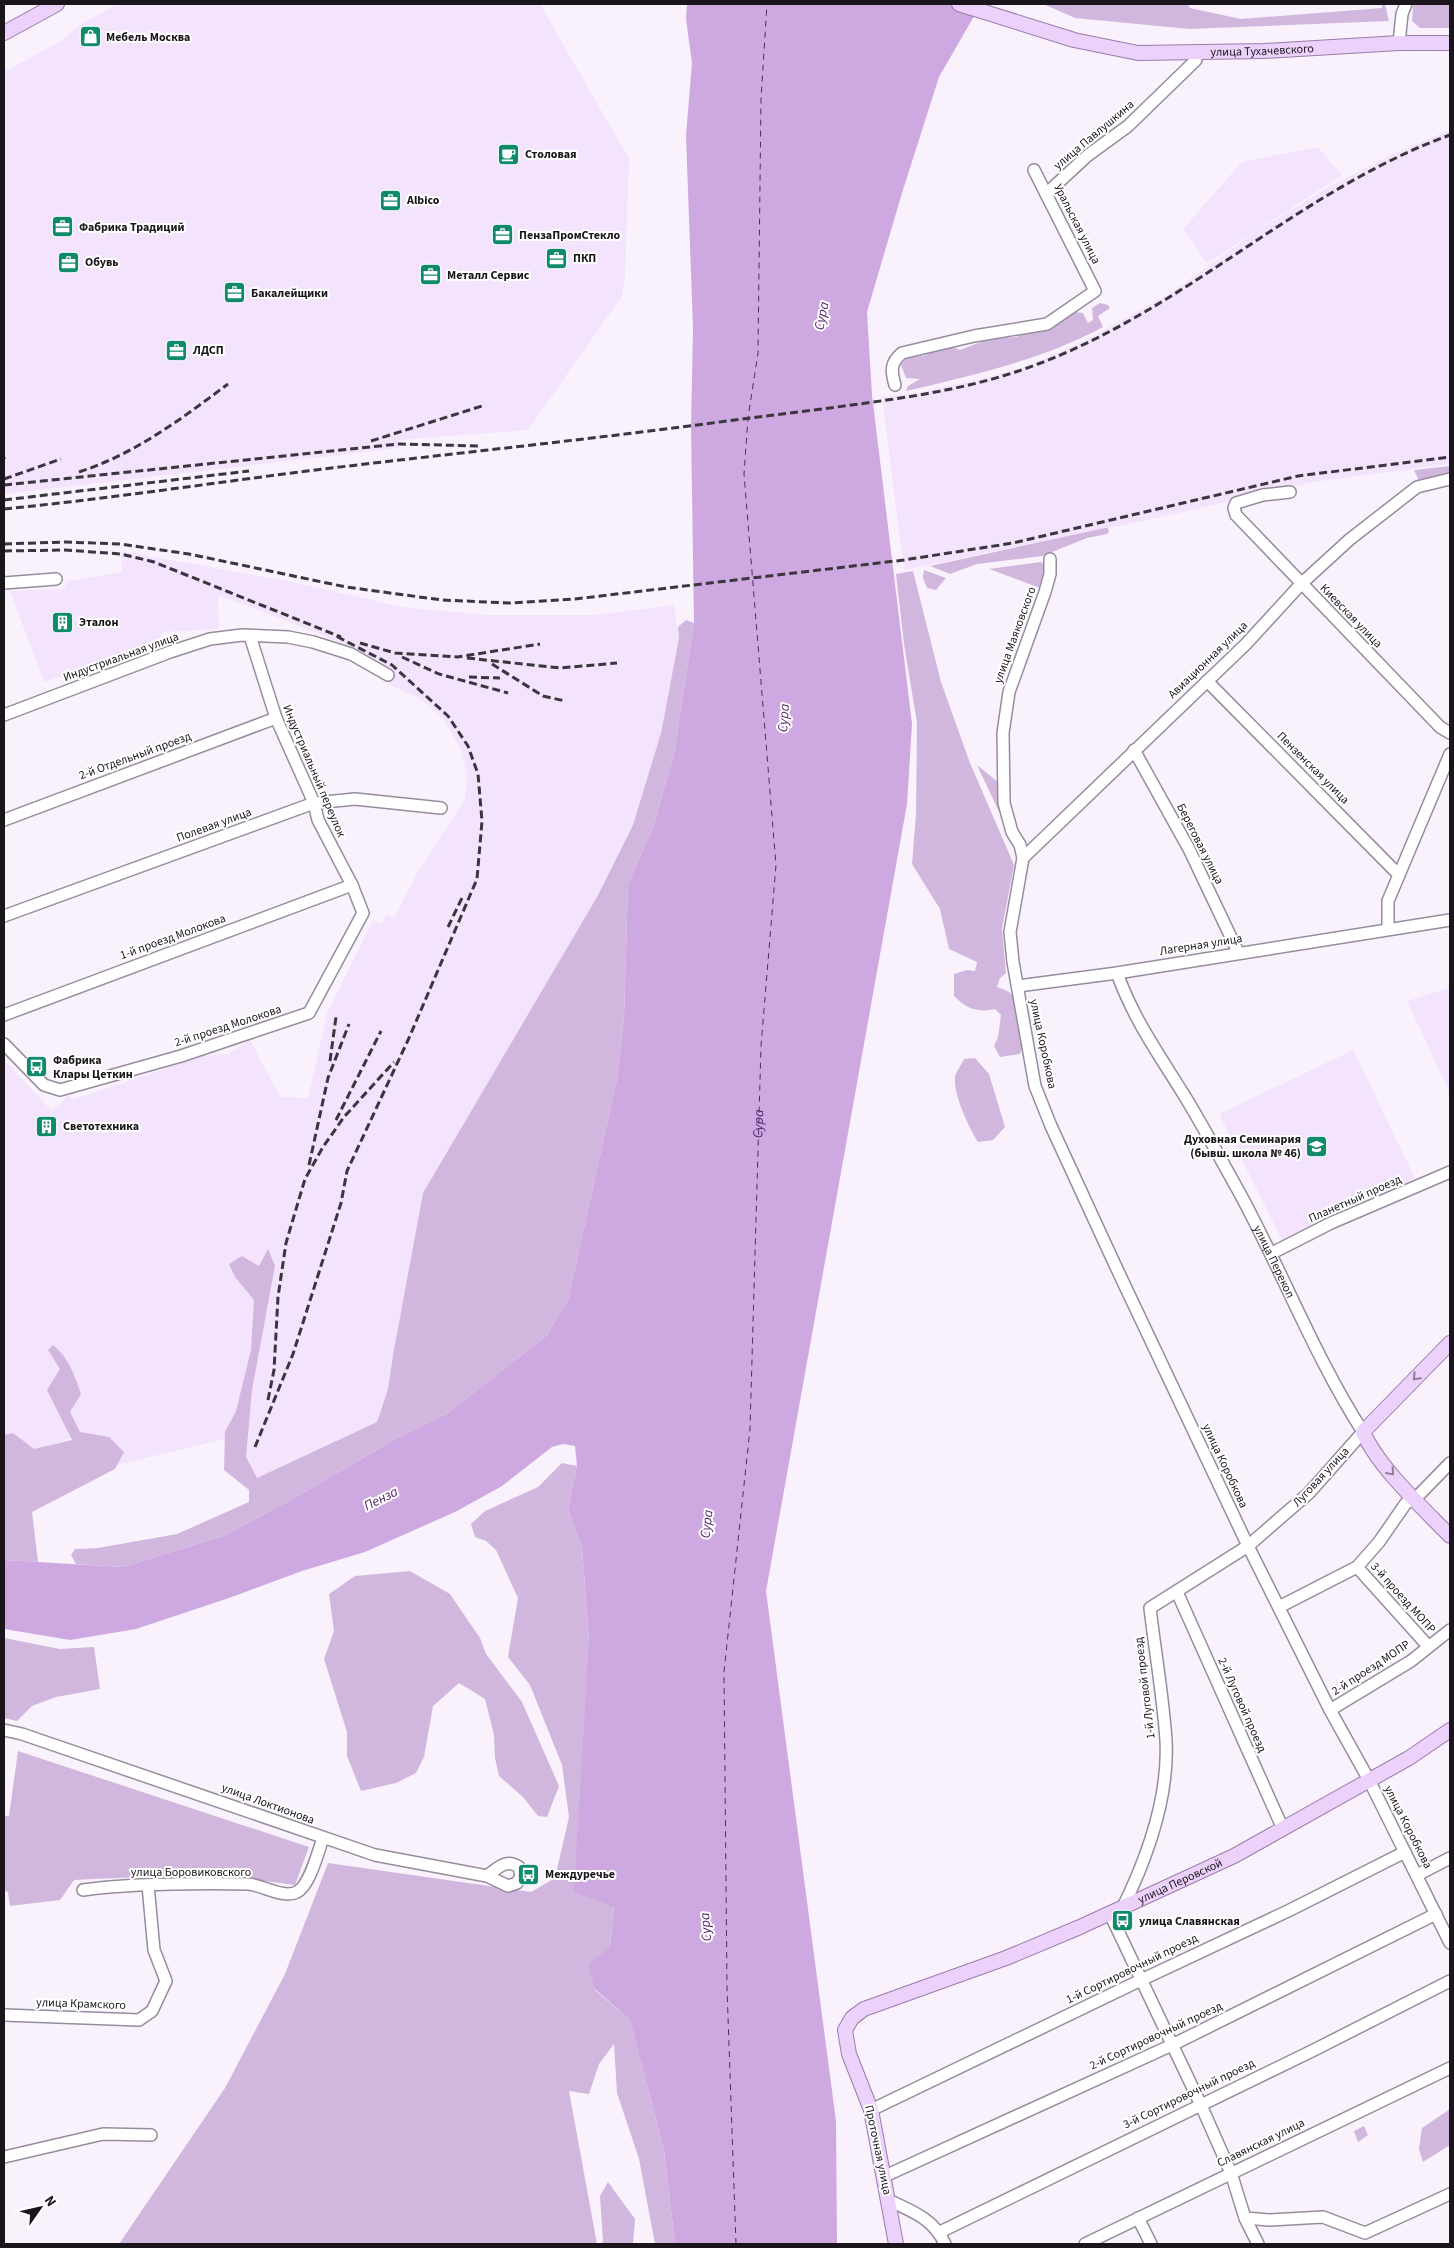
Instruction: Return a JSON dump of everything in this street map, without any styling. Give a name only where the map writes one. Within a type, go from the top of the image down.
[{"type":"main road","points":[[4,33],[57,4]]},
{"type":"main road","name":"улица Тухачевского","points":[[959,4],[1074,40],[1138,52],[1264,51],[1399,43],[1450,43]]},
{"type":"main road","name":"Луговая улица","points":[[1363,1432],[1450,1342]]},
{"type":"main road","name":"улица Перекоп","points":[[1363,1432],[1369,1447],[1450,1536]]},
{"type":"main road","name":"улица Перовской","points":[[845,2030],[852,2018],[864,2009],[1006,1958],[1110,1914],[1234,1856],[1409,1758],[1450,1730]]},
{"type":"main road","name":"Проточная улица","points":[[845,2030],[849,2054],[871,2110],[885,2176],[896,2244]]},
{"type":"street","points":[[1399,43],[1402,14],[1406,4]]},
{"type":"street","name":"улица Павлушкина","points":[[1046,194],[1087,156],[1145,111],[1196,60],[1196,52]]},
{"type":"street","name":"Уральская улица","points":[[895,385],[891,368],[895,359],[902,353],[974,336],[1047,324],[1095,291],[1034,170]]},
{"type":"street","name":"Авиационная улица","points":[[1023,858],[1207,681],[1301,584],[1349,540],[1418,487],[1450,479]]},
{"type":"street","name":"Киевская улица","points":[[1290,492],[1263,495],[1236,503],[1234,508],[1236,515],[1440,727],[1450,733]]},
{"type":"street","name":"улица Маяковского","points":[[1023,858],[1020,845],[1012,832],[1004,803],[1003,733],[1009,692],[1045,592],[1050,574],[1050,559]]},
{"type":"street","points":[[4,583],[56,578]]},
{"type":"street","name":"Индустриальная улица","points":[[4,714],[210,639],[250,636],[288,637],[313,642],[351,654],[388,676]]},
{"type":"street","name":"Индустриальный переулок","points":[[250,636],[276,718],[314,803],[318,820],[352,885],[363,912]]},
{"type":"street","name":"Пензенская улица","points":[[1207,681],[1399,875]]},
{"type":"street","name":"2-й Отдельный проезд","points":[[4,820],[276,718]]},
{"type":"street","name":"Береговая улица","points":[[1134,750],[1189,849],[1238,952]]},
{"type":"street","points":[[1388,929],[1388,901],[1450,754]]},
{"type":"street","name":"Полевая улица","points":[[4,916],[314,803],[354,799],[441,808]]},
{"type":"street","points":[[1018,986],[1010,932],[1023,858]]},
{"type":"street","name":"1-й проезд Молокова","points":[[4,1015],[352,885]]},
{"type":"street","name":"2-й проезд Молокова","points":[[4,1044],[44,1085],[60,1090],[181,1056],[309,1013],[363,912]]},
{"type":"street","name":"Лагерная улица","points":[[1018,986],[1117,973],[1238,952],[1450,920]]},
{"type":"street","name":"улица Перекоп","points":[[1117,973],[1127,1002],[1186,1098],[1272,1253],[1338,1394],[1363,1432]]},
{"type":"street","name":"улица Коробкова","points":[[1018,986],[1035,1086],[1051,1126],[1248,1546],[1330,1710],[1369,1780],[1450,1943]]},
{"type":"street","name":"Планетный проезд","points":[[1272,1253],[1331,1223],[1450,1172]]},
{"type":"street","name":"Луговая улица","points":[[1150,1608],[1248,1546],[1310,1493],[1363,1432]]},
{"type":"street","points":[[1279,1608],[1357,1567],[1379,1542],[1406,1503],[1415,1499],[1450,1463]]},
{"type":"street","name":"3-й проезд МОПР","points":[[1357,1567],[1428,1646]]},
{"type":"street","name":"2-й Луговой проезд","points":[[1177,1592],[1283,1829]]},
{"type":"street","name":"1-й Луговой проезд","points":[[1123,1907],[1136,1880],[1154,1831],[1164,1776],[1166,1741],[1150,1608]]},
{"type":"street","name":"2-й проезд МОПР","points":[[1330,1710],[1411,1662],[1428,1646],[1450,1630]]},
{"type":"street","name":"улица Локтионова","points":[[4,1730],[22,1734],[198,1793],[375,1855],[487,1876],[508,1886],[517,1883],[521,1876],[519,1867],[513,1862],[506,1862],[487,1876]]},
{"type":"street","name":"улица Боровиковского","points":[[83,1890],[119,1885],[251,1884],[288,1894],[296,1893],[303,1888],[324,1838]]},
{"type":"street","name":"1-й Сортировочный проезд","points":[[871,2110],[1141,1980],[1288,1912],[1405,1852]]},
{"type":"street","points":[[1416,1875],[1450,1858]]},
{"type":"street","name":"улица Крамского","points":[[4,2015],[139,2020],[152,2011],[166,1981],[154,1950],[148,1885]]},
{"type":"street","points":[[1110,1914],[1200,2103],[1231,2173],[1245,2218],[1258,2244]]},
{"type":"street","name":"2-й Сортировочный проезд","points":[[885,2176],[1172,2045],[1436,1914]]},
{"type":"street","name":"3-й Сортировочный проезд","points":[[940,2232],[1200,2103],[1314,2050],[1450,1981]]},
{"type":"street","name":"Славянская улица","points":[[1085,2244],[1450,2068]]},
{"type":"street","points":[[4,2157],[103,2134],[151,2135]]},
{"type":"street","points":[[1365,2233],[1450,2194]]},
{"type":"street","points":[[888,2200],[924,2217],[940,2232],[945,2244]]},
{"type":"street","points":[[1245,2218],[1269,2220],[1323,2217],[1365,2233],[1370,2244]]},
{"type":"street","points":[[1138,2218],[1151,2244]]},
{"type":"shaded area","points":[[117,4],[540,4],[629,159],[625,276],[622,296],[528,430],[399,440],[399,448],[4,494],[4,72],[61,41],[77,27]]},
{"type":"shaded area","points":[[1043,4],[1188,4],[1190,8],[1241,19],[1382,8],[1382,4],[1385,4],[1389,21],[1189,29],[1075,18]]},
{"type":"shaded area","points":[[1416,4],[1450,4],[1450,28],[1420,28],[1412,21],[1413,6]]},
{"type":"shaded area","points":[[1450,130],[1450,464],[1313,482],[1162,517],[904,570],[882,397],[918,393],[1028,366],[1090,338],[1172,292],[1254,233],[1322,191],[1390,155]]},
{"type":"shaded area","points":[[1318,147],[1342,175],[1207,263],[1183,229],[1242,162]]},
{"type":"shaded area","points":[[1100,303],[1108,305],[1110,308],[1098,316],[1103,327],[1080,339],[1032,358],[906,391],[908,386],[920,379],[906,378],[901,365],[908,357],[923,356],[949,345],[960,350],[989,339],[1016,337],[1054,323],[1075,312],[1083,313],[1088,323],[1093,320],[1092,308]]},
{"type":"shaded area","points":[[1450,466],[1450,475],[1420,483],[1414,470]]},
{"type":"shaded area","points":[[1108,528],[1109,532],[1107,534],[1087,538],[1042,556],[977,564],[950,574],[930,566]]},
{"type":"shaded area","points":[[121,551],[293,582],[401,607],[487,615],[594,615],[674,605],[679,638],[661,733],[633,825],[597,897],[423,1193],[388,1389],[377,1422],[257,1478],[246,1457],[248,1433],[101,1469],[74,1437],[34,1451],[4,1451],[4,1060],[52,1111],[69,1095],[72,1100],[203,1056],[228,1054],[250,1040],[280,1097],[308,1098],[327,1013],[373,920],[382,924],[386,915],[394,918],[417,873],[465,800],[467,774],[460,748],[443,718],[419,698],[384,682],[391,669],[334,640],[246,605],[218,596],[219,629],[162,632],[159,646],[101,668],[98,664],[44,682],[10,591],[64,589],[67,581],[122,572]]},
{"type":"shaded area","points":[[1041,562],[1046,567],[1044,584],[1040,588],[989,569]]},
{"type":"shaded area","points":[[924,570],[946,578],[936,590],[927,588],[923,578]]},
{"type":"shaded area","points":[[913,571],[941,682],[970,763],[1014,865],[1002,929],[1006,973],[1000,978],[997,987],[1013,995],[1016,999],[1018,1014],[1016,1020],[1025,1042],[1020,1054],[1000,1057],[994,1046],[998,1037],[1001,1015],[995,1009],[973,1009],[954,996],[954,974],[967,970],[975,971],[977,962],[949,949],[940,909],[912,864],[916,814],[917,723],[904,644],[896,574]]},
{"type":"shaded area","points":[[686,620],[694,623],[674,754],[653,827],[628,884],[624,1017],[617,1079],[568,1300],[546,1336],[448,1413],[397,1438],[291,1500],[223,1536],[123,1567],[76,1564],[71,1555],[75,1549],[98,1548],[177,1534],[249,1502],[249,1490],[224,1470],[225,1432],[236,1411],[251,1350],[254,1300],[235,1277],[229,1264],[242,1256],[259,1266],[268,1249],[275,1266],[252,1390],[246,1457],[257,1478],[377,1422],[388,1389],[423,1193],[597,897],[633,825],[661,733],[679,638],[678,627]]},
{"type":"shaded area","points":[[977,765],[998,782],[997,796],[1002,818]]},
{"type":"shaded area","points":[[1450,988],[1450,1093],[1407,1001]]},
{"type":"shaded area","name":"Духовная Семинария (бывш. школа № 46)","points":[[1353,1050],[1415,1178],[1283,1242],[1219,1114]]},
{"type":"shaded area","points":[[975,1058],[989,1074],[1005,1127],[993,1140],[978,1142],[962,1111],[955,1084],[955,1077],[964,1059]]},
{"type":"shaded area","points":[[53,1345],[67,1361],[81,1394],[70,1412],[80,1432],[109,1437],[124,1452],[115,1469],[32,1512],[38,1562],[4,1560],[4,1435],[13,1433],[34,1449],[72,1440],[47,1390],[60,1369],[48,1350]]},
{"type":"shaded area","points":[[562,1463],[577,1466],[568,1509],[582,1547],[614,1907],[610,1947],[595,1990],[630,2020],[664,2151],[675,2244],[655,2244],[639,2159],[617,2093],[614,2044],[599,2064],[589,2094],[569,2091],[597,2244],[119,2244],[225,2088],[285,1974],[328,1863],[531,1892],[555,1878],[569,1817],[562,1765],[530,1685],[508,1657],[518,1598],[496,1550],[486,1541],[475,1537],[471,1524],[485,1511],[538,1487]]},
{"type":"shaded area","points":[[410,1571],[450,1594],[480,1638],[486,1654],[522,1702],[559,1786],[547,1817],[538,1816],[523,1797],[499,1776],[495,1758],[494,1735],[485,1699],[459,1683],[433,1706],[424,1757],[416,1773],[396,1783],[361,1791],[347,1756],[347,1732],[324,1659],[334,1631],[329,1594],[355,1576]]},
{"type":"shaded area","points":[[4,1638],[60,1649],[94,1647],[100,1689],[56,1697],[32,1706],[17,1721],[4,1718]]},
{"type":"shaded area","points":[[18,1751],[309,1847],[295,1885],[268,1881],[184,1877],[74,1880],[60,1900],[10,1906],[8,1892],[4,1891],[4,1816],[9,1816]]},
{"type":"shaded area","points":[[1450,2109],[1450,2145],[1423,2162],[1419,2149],[1422,2128]]},
{"type":"shaded area","points":[[1364,2126],[1368,2135],[1358,2142],[1354,2131]]},
{"type":"shaded area","points":[[608,2182],[635,2219],[633,2244],[601,2244],[603,2241],[600,2196]]},
{"type":"water","points":[[687,4],[981,4],[939,77],[867,312],[872,395],[912,724],[907,804],[766,1591],[836,2121],[837,2244],[675,2244],[664,2151],[630,2020],[595,1989],[588,1964],[610,1947],[614,1907],[574,1892],[589,1641],[582,1547],[568,1509],[577,1466],[575,1446],[563,1444],[552,1447],[502,1486],[457,1511],[365,1552],[302,1571],[136,1629],[70,1640],[4,1629],[4,1560],[123,1567],[223,1536],[291,1500],[397,1438],[448,1413],[546,1336],[568,1300],[617,1079],[624,1017],[628,884],[653,827],[674,754],[694,623],[691,427],[693,329],[686,135],[692,63],[686,19]]},
{"type":"ferry route","points":[[736,2244],[727,1988],[724,1672],[750,1429],[761,1046],[776,865],[744,474],[748,418],[758,353],[761,99],[767,4]]},
{"type":"railway","points":[[4,509],[877,402],[985,381],[1038,364],[1092,340],[1144,312],[1195,281],[1293,216],[1344,186],[1396,158],[1450,135]]},
{"type":"railway","points":[[79,472],[119,456],[157,434],[228,384]]},
{"type":"railway","points":[[371,441],[482,406]]},
{"type":"railway","points":[[4,485],[399,444],[479,446]]},
{"type":"railway","points":[[4,544],[65,542],[120,544],[189,554],[346,587],[442,600],[509,603],[575,599],[904,560],[1013,543],[1298,476],[1450,457]]},
{"type":"railway","points":[[4,479],[61,459]]},
{"type":"railway","points":[[4,500],[249,471]]},
{"type":"railway","points":[[4,551],[65,550],[121,554],[154,562],[341,637]]},
{"type":"railway","points":[[255,1447],[293,1354],[341,1203],[347,1171],[409,1038],[477,879],[482,821],[478,774],[468,746],[448,716],[392,665],[334,635]]},
{"type":"railway","points":[[360,643],[395,653],[457,657],[540,644]]},
{"type":"railway","points":[[402,657],[439,674],[508,693]]},
{"type":"railway","points":[[467,658],[560,668],[617,663]]},
{"type":"railway","points":[[492,664],[543,696],[565,701]]},
{"type":"railway","points":[[469,677],[500,678]]},
{"type":"railway","points":[[448,927],[462,898]]},
{"type":"railway","points":[[330,1061],[336,1017]]},
{"type":"railway","points":[[309,1165],[328,1078],[349,1024]]},
{"type":"railway","points":[[336,1120],[381,1031]]},
{"type":"railway","points":[[268,1400],[274,1370],[278,1297],[286,1243],[305,1179],[323,1147],[344,1117],[394,1062]]},
{"type":"place","name":"Мебель Москва","points":[[90,37]]},
{"type":"place","name":"Столовая","points":[[509,154]]},
{"type":"place","name":"Albico","points":[[391,200]]},
{"type":"place","name":"Фабрика Традиций","points":[[63,227]]},
{"type":"place","name":"ПензаПромСтекло","points":[[503,235]]},
{"type":"place","name":"ПКП","points":[[557,258]]},
{"type":"place","name":"Обувь","points":[[69,262]]},
{"type":"place","name":"Металл Сервис","points":[[431,275]]},
{"type":"place","name":"Бакалейщики","points":[[235,293]]},
{"type":"place","name":"ЛДСП","points":[[177,350]]},
{"type":"place","name":"Эталон","points":[[63,622]]},
{"type":"place","name":"Фабрика Клары Цеткин","points":[[37,1067]]},
{"type":"place","name":"Светотехника","points":[[47,1126]]},
{"type":"place","name":"Духовная Семинария (бывш. школа № 46)","points":[[1317,1146]]},
{"type":"place","name":"Междуречье","points":[[529,1874]]},
{"type":"place","name":"улица Славянская","points":[[1123,1921]]},
{"type":"water label","name":"Сура","points":[[822,316]]},
{"type":"water label","name":"Сура","points":[[784,718]]},
{"type":"water label","name":"Сура","points":[[757,1123]]},
{"type":"water label","name":"Пенза","points":[[381,1499]]},
{"type":"water label","name":"Сура","points":[[707,1524]]},
{"type":"water label","name":"Сура","points":[[706,1927]]}]
